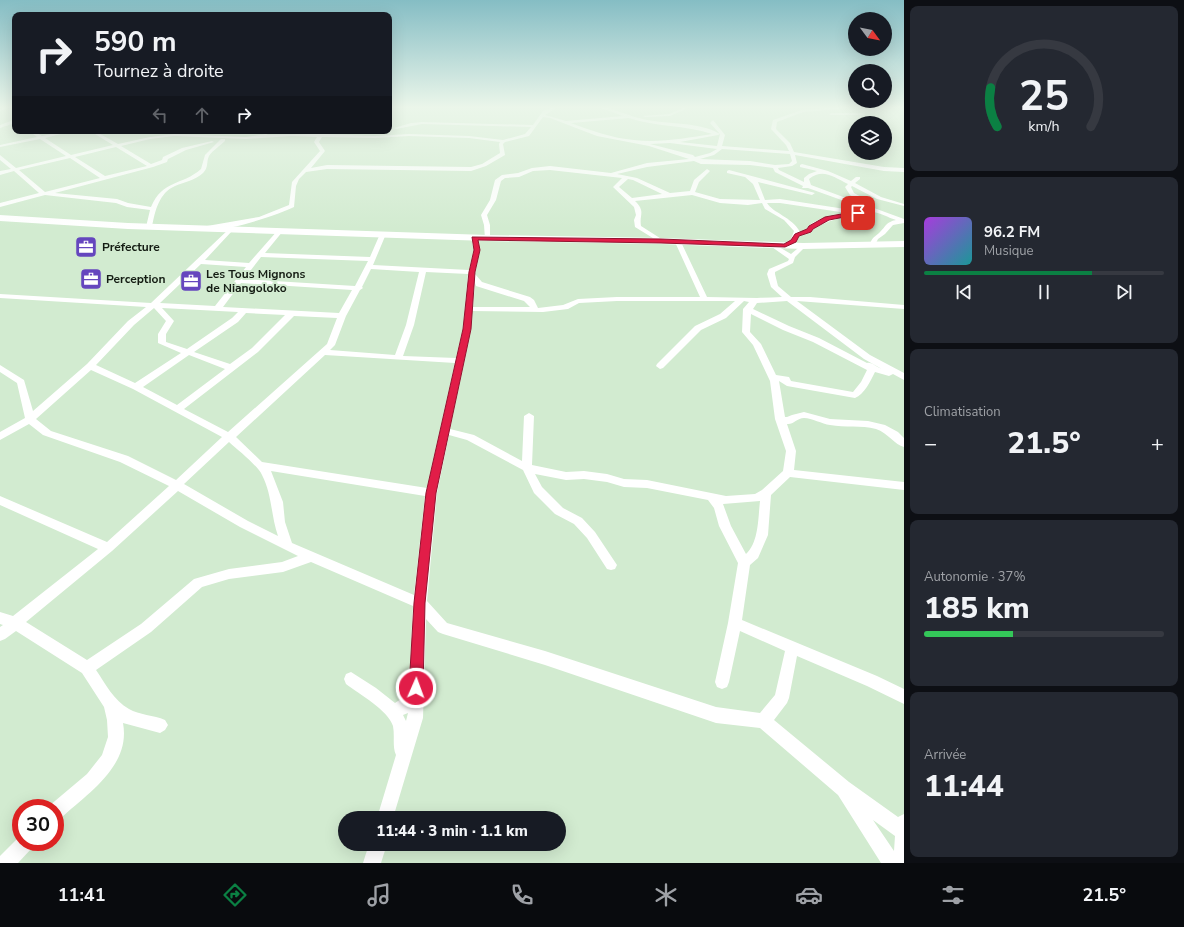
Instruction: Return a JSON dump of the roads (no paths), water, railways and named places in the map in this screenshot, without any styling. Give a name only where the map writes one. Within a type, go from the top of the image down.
[{"type":"main road","points":[[0,218],[149,227],[474,238],[661,241],[803,246],[904,244]]},
{"type":"street","points":[[56,147],[104,178]]},
{"type":"street","points":[[0,173],[113,147]]},
{"type":"street","points":[[120,147],[151,166]]},
{"type":"street","points":[[0,205],[151,166],[165,161],[165,158],[189,147]]},
{"type":"street","points":[[149,227],[153,209],[167,188],[189,179],[204,169],[206,167],[206,158],[209,153],[216,147]]},
{"type":"street","points":[[203,229],[279,213],[292,206],[292,190],[294,184],[299,175],[305,171],[324,151],[321,147]]},
{"type":"street","points":[[305,171],[327,167],[471,169],[484,165],[501,156],[503,154],[502,147]]},
{"type":"street","points":[[658,147],[691,157],[701,162],[750,163],[775,167],[794,164],[795,162],[790,147]]},
{"type":"street","points":[[707,147],[714,154]]},
{"type":"street","points":[[709,163],[720,147]]},
{"type":"street","points":[[722,147],[876,168]]},
{"type":"street","points":[[608,174],[645,165],[714,154]]},
{"type":"street","points":[[793,156],[804,166]]},
{"type":"street","points":[[0,157],[42,193],[117,201],[127,205],[153,209]]},
{"type":"street","points":[[783,166],[904,170]]},
{"type":"street","points":[[775,167],[777,171],[808,186],[904,221]]},
{"type":"street","points":[[487,238],[484,215],[493,200],[500,178],[518,175],[532,170],[544,168],[608,174],[642,182],[669,195]]},
{"type":"street","points":[[825,168],[879,198],[903,206]]},
{"type":"street","points":[[808,186],[806,179],[825,168]]},
{"type":"street","points":[[692,193],[696,181],[706,171]]},
{"type":"street","points":[[729,172],[741,174],[752,179],[835,196],[850,192]]},
{"type":"street","points":[[626,178],[616,187],[641,212],[641,216],[637,220],[638,227],[661,241]]},
{"type":"street","points":[[858,178],[848,187],[850,192],[870,204],[872,209]]},
{"type":"street","points":[[752,179],[756,183],[762,201],[767,208]]},
{"type":"street","points":[[802,190],[802,188],[808,186]]},
{"type":"street","points":[[630,200],[692,193],[720,201],[780,201],[858,213]]},
{"type":"street","points":[[825,207],[833,204],[832,198],[835,196]]},
{"type":"street","points":[[743,202],[767,208],[791,224],[797,231],[797,235],[794,241],[785,245]]},
{"type":"street","points":[[797,235],[809,231],[811,228],[827,218],[872,209],[903,206]]},
{"type":"street","points":[[873,244],[875,238],[891,223],[904,221]]},
{"type":"street","points":[[0,437],[30,419],[90,366],[131,323],[154,304],[199,262],[230,230]]},
{"type":"street","points":[[218,308],[238,281],[280,231]]},
{"type":"street","points":[[0,635],[108,548],[331,345],[342,316],[359,288],[371,263],[382,234]]},
{"type":"street","points":[[388,811],[415,718],[420,603],[431,493],[467,329],[472,273],[477,250],[474,238]]},
{"type":"street","points":[[678,242],[705,300]]},
{"type":"street","points":[[772,245],[791,257]]},
{"type":"street","points":[[803,246],[791,257],[791,262],[774,269],[771,274],[775,287],[817,321],[867,357],[903,376]]},
{"type":"street","points":[[259,255],[371,263],[423,270],[472,273]]},
{"type":"street","points":[[199,262],[251,265]]},
{"type":"street","points":[[398,358],[410,325],[423,270]]},
{"type":"street","points":[[472,273],[479,284],[527,299],[531,302],[535,310]]},
{"type":"street","points":[[238,281],[359,288]]},
{"type":"street","points":[[0,296],[342,316]]},
{"type":"street","points":[[0,304],[10,296]]},
{"type":"street","points":[[469,309],[535,310],[565,307],[578,301],[590,300],[756,300],[788,298],[904,307]]},
{"type":"street","points":[[660,366],[698,328],[723,316],[742,299]]},
{"type":"street","points":[[444,431],[470,437],[527,468],[566,476],[584,475],[624,483],[647,484],[726,500],[757,498],[766,493],[788,473],[791,451],[780,419],[776,381],[773,378],[757,344],[746,332],[747,309],[749,305],[756,300]]},
{"type":"street","points":[[154,304],[170,321],[162,334],[162,343],[186,353],[232,368]]},
{"type":"street","points":[[747,309],[786,328],[816,340],[872,369],[903,376]]},
{"type":"street","points":[[136,387],[235,320],[244,310]]},
{"type":"street","points":[[178,409],[255,350],[292,313]]},
{"type":"street","points":[[859,350],[864,361],[872,369]]},
{"type":"street","points":[[324,352],[398,358],[459,360]]},
{"type":"street","points":[[90,366],[136,387],[230,437],[267,474],[277,502],[279,522],[287,546]]},
{"type":"street","points":[[0,368],[21,382],[30,419],[47,433],[124,459],[177,485],[244,524],[287,546],[420,603],[443,628],[544,658],[716,715],[763,721],[843,788],[904,829],[902,863]]},
{"type":"street","points":[[773,378],[786,379],[787,383],[855,395],[865,383],[872,369]]},
{"type":"street","points":[[780,419],[789,421],[795,417],[804,415],[830,422],[868,424],[881,427],[894,434],[904,444]]},
{"type":"street","points":[[529,416],[527,468],[538,490],[559,511],[578,522],[591,535],[611,565]]},
{"type":"street","points":[[259,465],[431,493]]},
{"type":"street","points":[[788,473],[904,486]]},
{"type":"street","points":[[744,563],[754,554],[762,535],[766,493]]},
{"type":"street","points":[[712,498],[719,506],[725,526],[744,563],[735,624],[722,682]]},
{"type":"street","points":[[0,500],[108,548]]},
{"type":"street","points":[[87,668],[146,628],[198,583],[229,574],[283,567],[312,556]]},
{"type":"street","points":[[0,618],[15,623],[87,668],[111,704],[125,716],[160,725]]},
{"type":"street","points":[[735,624],[904,696]]},
{"type":"street","points":[[763,721],[782,698],[792,648]]},
{"type":"street","points":[[351,679],[393,711],[399,723],[402,735],[401,764]]},
{"type":"street","points":[[393,711],[401,710],[407,705],[416,688]]},
{"type":"street","points":[[64,804],[99,774],[112,753],[117,736],[111,704]]},
{"type":"street","points":[[843,788],[891,863]]},
{"type":"street","points":[[6,863],[17,851]]},
{"type":"street","points":[[372,863],[376,851]]},
{"type":"place","name":"Préfecture","points":[[86,247]]},
{"type":"place","name":"Perception","points":[[91,279]]},
{"type":"place","name":"Les Tous Mignons de Niangoloko","points":[[191,281]]}]
